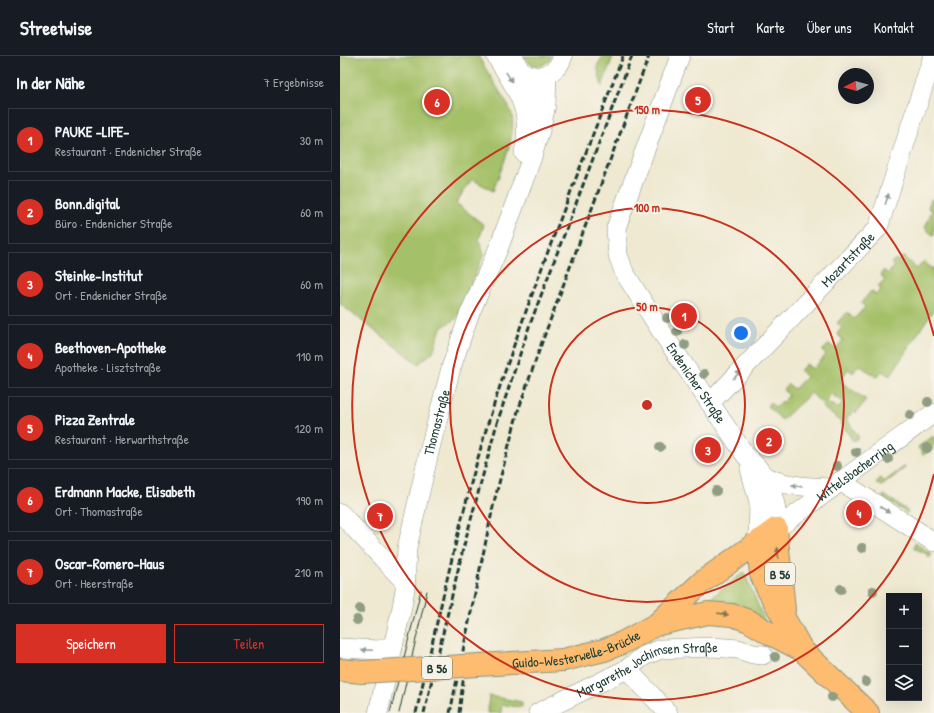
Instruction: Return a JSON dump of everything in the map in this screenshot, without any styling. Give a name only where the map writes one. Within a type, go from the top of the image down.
[{"type":"main road","name":"Guido-Westerwelle-Brücke","points":[[340,670],[362,672],[550,661],[562,660],[604,650],[622,643],[657,624],[702,582],[776,529]]},
{"type":"main road","name":"Endenicher Straße","points":[[776,529],[785,620]]},
{"type":"main road","name":"Endenicher Straße","points":[[758,543],[758,561],[766,588],[791,633],[802,650],[868,713]]},
{"type":"main road","name":"B 56","points":[[657,624],[708,612],[732,615],[749,621],[802,650]]},
{"type":"street","points":[[496,56],[522,98],[527,120],[526,142],[521,165],[518,196]]},
{"type":"street","points":[[514,56],[517,66],[522,71],[538,75],[557,68],[563,56]]},
{"type":"street","name":"Endenicher Straße","points":[[680,56],[616,228],[616,245],[618,255],[624,272],[663,334],[746,456],[754,463],[763,475],[770,489],[776,510],[776,529]]},
{"type":"street","name":"Mozartstraße","points":[[710,404],[878,228],[933,56]]},
{"type":"street","name":"Thomastraße","points":[[378,713],[406,584],[407,548],[431,444],[451,368],[466,322],[499,247],[536,144],[534,94],[538,75]]},
{"type":"street","name":"Wittelsbacherring","points":[[776,529],[934,414]]},
{"type":"street","name":"Endenicher Straße","points":[[746,456],[759,502],[758,543]]},
{"type":"street","points":[[763,475],[772,480],[792,485],[808,487],[836,485],[934,542]]},
{"type":"street","points":[[340,513],[406,584]]},
{"type":"street","points":[[340,648],[379,650],[393,646]]},
{"type":"street","name":"Margarethe Jochimsen Straße","points":[[538,713],[627,669],[644,656],[661,649],[713,647],[738,649],[753,654],[763,655]]},
{"type":"street","points":[[627,669],[668,713]]},
{"type":"green space","points":[[340,56],[478,56],[509,107],[512,116],[513,126],[505,161],[493,191],[472,179],[456,203],[484,225],[479,240],[484,254],[457,318],[441,328],[433,352],[418,364],[340,304]]},
{"type":"green space","points":[[524,56],[552,56],[546,63],[538,66],[530,63]]},
{"type":"green space","points":[[603,56],[613,56],[602,87],[597,66]]},
{"type":"green space","points":[[931,199],[934,200],[934,236],[925,228],[932,210],[928,208]]},
{"type":"green space","points":[[903,256],[917,269],[924,261],[932,269],[934,267],[934,309],[890,376],[882,371],[877,377],[859,365],[853,373],[848,369],[840,381],[866,400],[856,413],[855,411],[846,418],[859,438],[853,441],[838,419],[822,407],[823,405],[811,393],[782,420],[767,406],[770,402],[776,408],[782,401],[783,402],[789,395],[783,390],[788,384],[794,389],[806,377],[800,371],[806,364],[813,369],[826,355],[822,351],[829,344],[836,349],[843,340],[837,334],[842,327],[837,323],[847,312],[854,319],[865,307],[861,303],[871,291],[876,295],[881,289],[878,286],[885,279],[880,275],[884,270],[888,274],[894,266],[891,263],[895,259],[898,261]],"holes":[[[831,394],[843,402],[838,409],[826,401]]]},
{"type":"green space","points":[[934,437],[933,449],[923,455],[918,447]]},
{"type":"green space","points":[[905,466],[906,467],[882,486],[876,484],[880,478],[884,482]]},
{"type":"green space","points":[[884,495],[908,511],[907,513],[882,498]]},
{"type":"green space","points":[[915,543],[932,554],[929,558],[928,555],[914,548]]},
{"type":"green space","points":[[744,572],[767,626],[698,608]]},
{"type":"green space","points":[[489,696],[522,702],[522,707],[502,705],[501,713],[487,713]]},
{"type":"tram line","points":[[390,713],[421,590]]},
{"type":"tram line","points":[[399,713],[427,591]]},
{"type":"railway","points":[[416,713],[459,529],[489,420],[536,283],[623,56]]},
{"type":"railway","points":[[424,713],[463,549],[497,423],[529,327],[632,56]]},
{"type":"railway","points":[[450,713],[494,502],[518,411],[542,342],[649,56]]},
{"type":"railway","points":[[459,713],[466,659]]},
{"type":"place","name":"Pizza Zentrale","points":[[698,100]]},
{"type":"place","name":"Erdmann Macke, Elisabeth","points":[[437,102]]},
{"type":"place","name":"PAUKE -LIFE-","points":[[684,316]]},
{"type":"place","name":"Bonn.digital","points":[[769,441]]},
{"type":"place","name":"Steinke-Institut","points":[[708,450]]},
{"type":"place","name":"Beethoven-Apotheke","points":[[859,513]]},
{"type":"place","name":"Oscar-Romero-Haus","points":[[380,516]]}]
